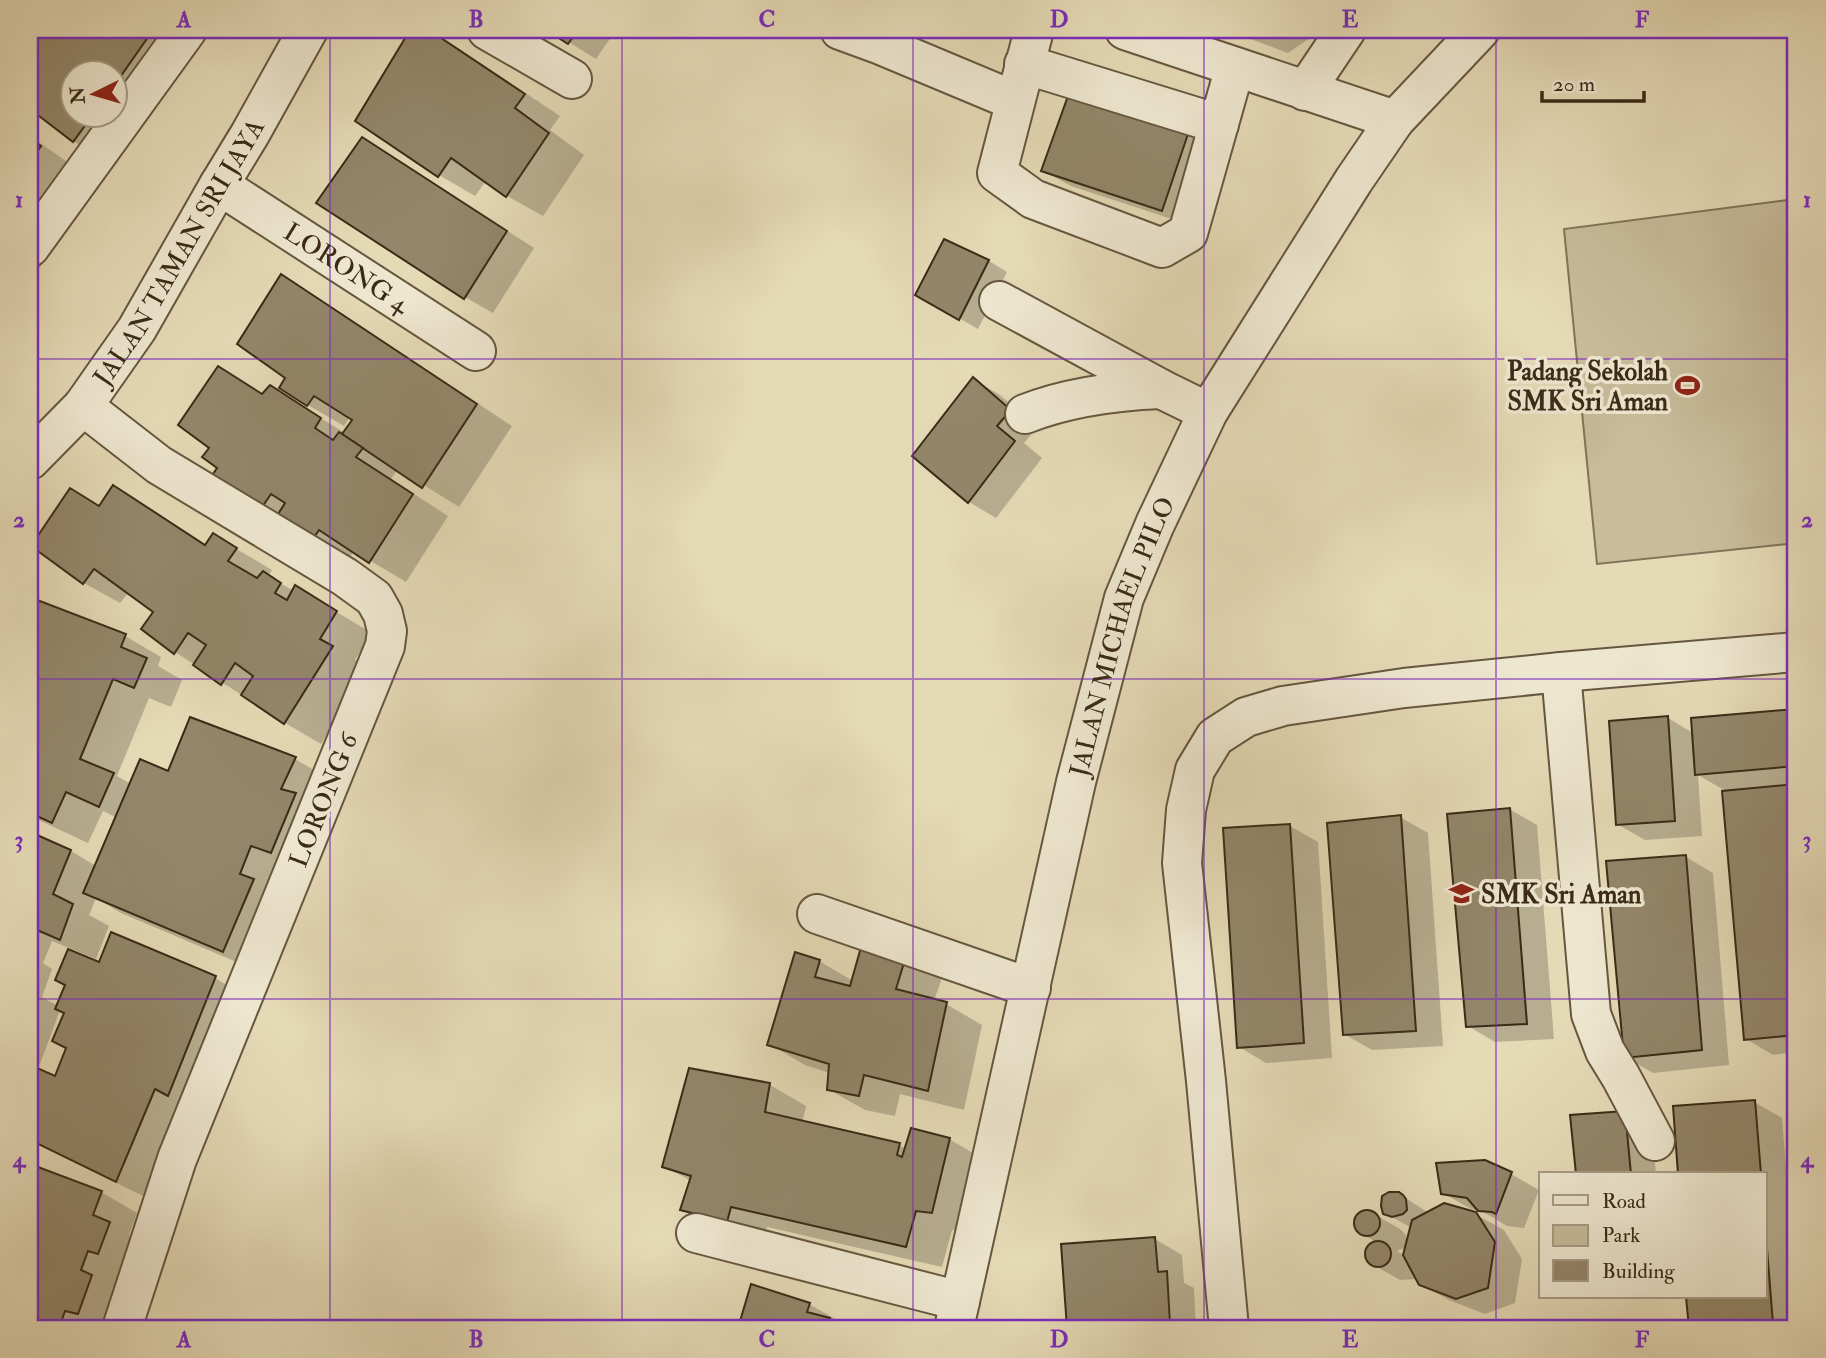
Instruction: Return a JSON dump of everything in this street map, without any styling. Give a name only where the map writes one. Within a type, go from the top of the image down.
[{"type":"street","points":[[30,247],[187,30]]},
{"type":"street","name":"JALAN TAMAN SRI JAYA","points":[[30,460],[83,406],[136,328],[250,134],[307,30]]},
{"type":"street","points":[[487,30],[572,79]]},
{"type":"street","points":[[839,30],[1015,101]]},
{"type":"street","points":[[1125,30],[1395,120]]},
{"type":"street","points":[[1305,91],[1346,30]]},
{"type":"street","name":"JALAN MICHAEL PILO","points":[[957,1314],[1076,782],[1124,598],[1154,524],[1208,412],[1354,180],[1395,120],[1480,30]]},
{"type":"street","points":[[1219,124],[1029,47],[997,173],[1033,199],[1163,248],[1188,233],[1219,124],[1235,67]]},
{"type":"street","name":"LORONG 4","points":[[219,184],[475,351]]},
{"type":"street","points":[[999,300],[1208,412]]},
{"type":"street","points":[[1025,414],[1050,404],[1083,397],[1161,389]]},
{"type":"street","name":"LORONG 6","points":[[83,406],[159,465],[345,577],[374,598],[383,614],[387,631],[385,646],[177,1159],[123,1328]]},
{"type":"street","points":[[1229,1328],[1182,863],[1186,810],[1195,770],[1215,737],[1246,717],[1283,706],[1404,688],[1796,652]]},
{"type":"street","points":[[1561,672],[1591,1014],[1605,1051],[1655,1142]]},
{"type":"street","points":[[817,914],[1031,988]]},
{"type":"street","points":[[696,1233],[957,1314]]},
{"type":"green space","name":"Padang Sekolah SMK Sri Aman","points":[[1796,199],[1796,543],[1597,564],[1564,229]]},
{"type":"building","points":[[30,30],[153,30],[130,63],[130,60],[60,60],[60,130],[82,130],[73,142],[30,109]]},
{"type":"building","points":[[410,30],[429,30],[525,94],[515,108],[549,133],[506,197],[451,158],[438,177],[355,121]]},
{"type":"building","points":[[546,30],[578,30],[568,44]]},
{"type":"building","points":[[1068,96],[1188,134],[1162,211],[1041,171]]},
{"type":"building","points":[[362,137],[507,231],[464,299],[316,203]]},
{"type":"building","points":[[30,138],[41,146],[30,162]]},
{"type":"building","points":[[944,239],[989,260],[959,320],[915,295]]},
{"type":"building","points":[[281,274],[477,404],[422,488],[342,434],[352,420],[314,396],[307,406],[279,388],[285,378],[237,344]]},
{"type":"building","points":[[218,366],[262,394],[270,385],[321,418],[315,428],[333,440],[339,432],[363,448],[356,457],[413,494],[369,563],[319,530],[310,543],[275,519],[285,503],[271,494],[260,510],[211,477],[217,468],[202,457],[209,448],[178,425]]},
{"type":"building","points":[[973,377],[1011,410],[997,426],[1015,441],[968,503],[912,456]]},
{"type":"building","points":[[113,485],[205,545],[213,533],[237,548],[228,561],[257,578],[263,571],[281,583],[275,593],[287,600],[295,585],[337,611],[320,639],[333,646],[284,724],[241,695],[253,676],[235,663],[221,685],[193,665],[206,645],[188,633],[174,654],[141,629],[153,612],[94,569],[83,584],[31,546],[70,488],[99,506]]},
{"type":"building","points":[[32,598],[126,634],[121,647],[147,658],[134,688],[113,679],[80,759],[114,773],[99,807],[66,792],[52,823],[30,813]]},
{"type":"building","points":[[1794,709],[1796,766],[1695,775],[1691,718]]},
{"type":"building","points":[[1668,716],[1675,821],[1616,825],[1609,721]]},
{"type":"building","points":[[190,717],[296,757],[281,789],[296,793],[271,853],[251,846],[240,874],[254,879],[223,952],[83,893],[140,759],[168,771]]},
{"type":"building","points":[[1796,784],[1796,1035],[1744,1040],[1722,791]]},
{"type":"building","points":[[1510,808],[1527,1024],[1466,1027],[1447,814]]},
{"type":"building","points":[[1401,815],[1416,1031],[1343,1035],[1327,823]]},
{"type":"building","points":[[1290,824],[1304,1043],[1237,1048],[1223,828]]},
{"type":"building","points":[[37,835],[71,850],[53,894],[73,904],[60,940],[30,927],[30,852]]},
{"type":"building","points":[[1686,855],[1702,1050],[1624,1058],[1606,861]]},
{"type":"building","points":[[111,932],[216,976],[168,1096],[155,1089],[116,1182],[30,1140],[30,1079],[35,1067],[55,1076],[66,1048],[52,1041],[64,1013],[55,1009],[65,985],[55,980],[68,949],[99,962]]},
{"type":"building","points":[[863,940],[907,953],[896,989],[947,1002],[928,1091],[864,1075],[859,1096],[827,1090],[829,1064],[767,1045],[795,952],[820,960],[815,977],[850,986]]},
{"type":"building","points":[[689,1068],[770,1083],[765,1112],[900,1143],[897,1155],[902,1157],[911,1128],[950,1138],[932,1213],[916,1211],[906,1247],[731,1207],[727,1222],[680,1210],[691,1176],[662,1167]]},
{"type":"building","points":[[1755,1100],[1761,1172],[1678,1172],[1673,1106]]},
{"type":"building","points":[[1625,1111],[1631,1172],[1576,1172],[1570,1115]]},
{"type":"building","points":[[1485,1160],[1512,1172],[1496,1214],[1478,1211],[1467,1198],[1441,1194],[1436,1163]]},
{"type":"building","points":[[30,1164],[102,1191],[93,1215],[110,1222],[98,1254],[88,1251],[81,1270],[92,1275],[78,1314],[65,1311],[59,1328],[30,1328]]},
{"type":"building","points":[[1389,1192],[1399,1192],[1406,1199],[1407,1210],[1403,1214],[1392,1217],[1383,1214],[1382,1196]]},
{"type":"building","points":[[1444,1203],[1476,1212],[1495,1242],[1488,1288],[1456,1299],[1419,1285],[1403,1255],[1412,1220]]},
{"type":"building","points":[[1367,1210],[1376,1214],[1380,1223],[1376,1232],[1367,1236],[1358,1232],[1354,1223],[1358,1214]]},
{"type":"building","points":[[1766,1236],[1773,1323],[1689,1328],[1686,1298],[1766,1298]]},
{"type":"building","points":[[1155,1237],[1158,1272],[1167,1271],[1170,1324],[1067,1328],[1061,1244]]},
{"type":"building","points":[[1378,1241],[1387,1245],[1391,1254],[1387,1263],[1378,1267],[1369,1263],[1365,1254],[1369,1245]]},
{"type":"building","points":[[751,1284],[810,1303],[807,1312],[830,1318],[826,1328],[738,1328]]},
{"type":"place","name":"Padang Sekolah SMK Sri Aman","points":[[1688,386]]},
{"type":"place","name":"SMK Sri Aman","points":[[1461,894]]}]
